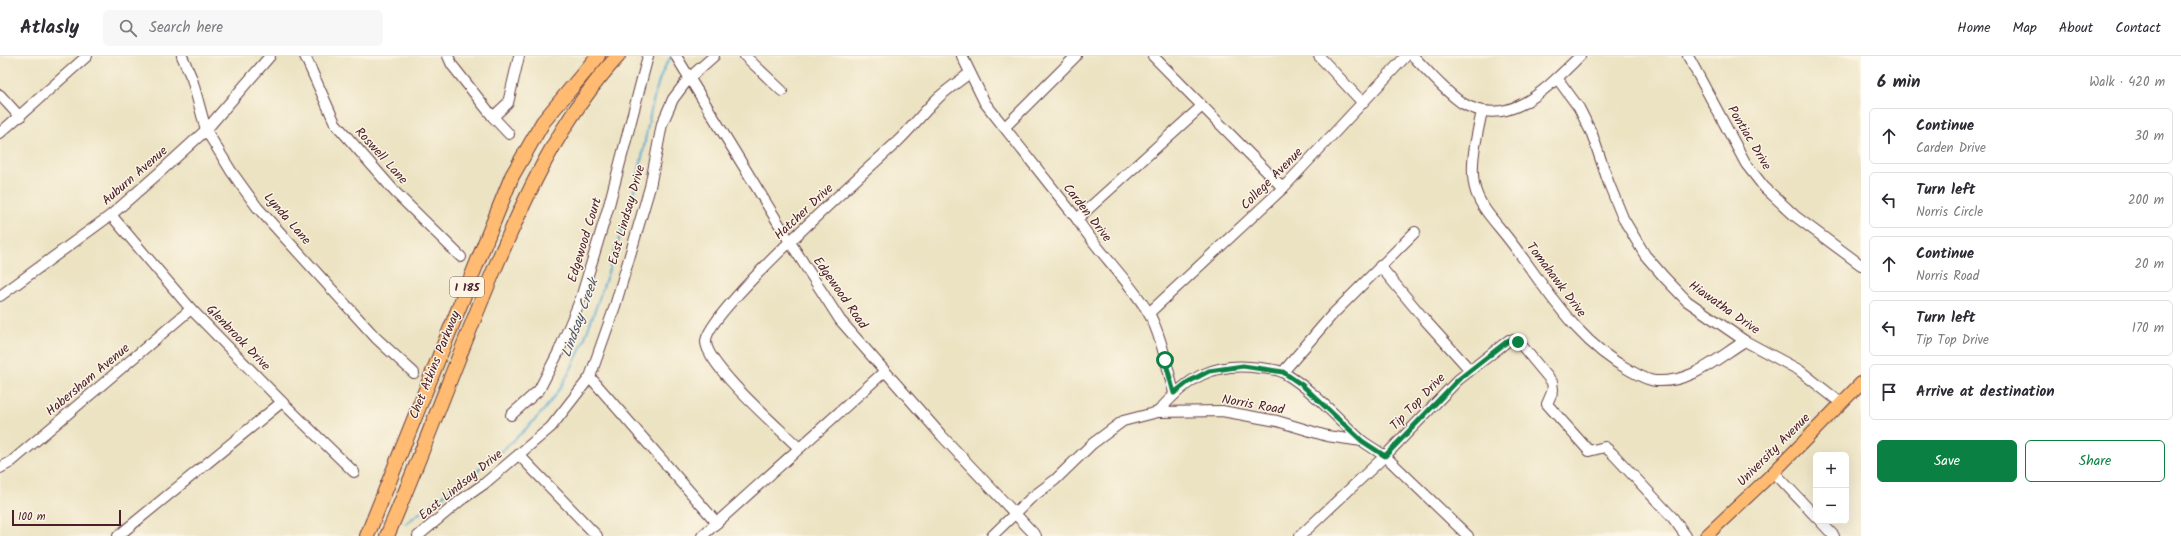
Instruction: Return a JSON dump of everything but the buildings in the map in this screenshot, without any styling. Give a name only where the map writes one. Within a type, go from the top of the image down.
[{"type":"highway","name":"Chet Atkins Parkway","points":[[367,536],[512,176],[543,122],[598,56]]},
{"type":"highway","name":"Chet Atkins Parkway","points":[[387,536],[410,483],[472,322],[517,215],[542,163],[569,119],[604,72],[618,56]]},
{"type":"main road","name":"University Avenue","points":[[1706,536],[1774,472],[1861,383]]},
{"type":"street","points":[[0,133],[20,117],[87,56]]},
{"type":"street","name":"Lynda Lane","points":[[182,56],[192,79],[206,130],[231,171],[258,207],[376,338],[414,373]]},
{"type":"street","name":"Auburn Avenue","points":[[0,296],[110,215],[206,130],[270,56]]},
{"type":"street","name":"Roswell Lane","points":[[305,56],[335,123],[396,193],[461,257]]},
{"type":"street","points":[[448,56],[452,65],[493,117],[509,134]]},
{"type":"street","points":[[493,117],[508,103],[519,56]]},
{"type":"street","name":"Edgewood Court","points":[[511,415],[539,390],[559,351],[581,298],[609,205],[648,56]]},
{"type":"street","name":"East Lindsay Drive","points":[[418,536],[461,500],[484,484],[551,427],[590,377],[615,306],[650,187],[662,124],[673,99],[689,78],[714,56]]},
{"type":"street","points":[[745,56],[782,91]]},
{"type":"street","name":"Carden Drive","points":[[962,56],[985,103],[1077,219],[1089,239],[1124,278],[1149,313],[1174,393]]},
{"type":"street","points":[[1005,127],[1076,56]]},
{"type":"street","points":[[1153,56],[1201,107],[1283,188]]},
{"type":"street","points":[[1318,56],[1363,103]]},
{"type":"street","name":"College Avenue","points":[[1149,313],[1283,188],[1406,56]]},
{"type":"street","points":[[1413,56],[1462,103],[1482,111],[1503,111],[1522,106],[1557,78],[1580,56]]},
{"type":"street","name":"Pontiac Drive","points":[[1688,56],[1746,164],[1764,187],[1795,216],[1860,261]]},
{"type":"street","name":"Edgewood Road","points":[[678,60],[840,320],[942,436],[1036,536]]},
{"type":"street","name":"Hatcher Drive","points":[[799,448],[735,385],[711,356],[706,344],[709,332],[729,304],[790,242],[899,140],[938,98],[970,73]]},
{"type":"street","name":"Hiawatha Drive","points":[[1557,78],[1579,108],[1592,134],[1609,184],[1623,218],[1645,255],[1687,301],[1745,341],[1800,370],[1841,403]]},
{"type":"street","points":[[0,95],[20,117]]},
{"type":"street","points":[[1077,219],[1201,107]]},
{"type":"street","name":"Tomahawk Drive","points":[[1482,111],[1474,161],[1476,192],[1493,220],[1508,237],[1552,300],[1576,328],[1600,350],[1616,363],[1655,381],[1678,379],[1708,368],[1745,341]]},
{"type":"street","name":"Glenbrook Drive","points":[[110,215],[191,309],[282,402],[354,472]]},
{"type":"street","points":[[1283,372],[1332,315],[1415,232]]},
{"type":"street","points":[[1380,266],[1424,320],[1470,370]]},
{"type":"street","name":"Habersham Avenue","points":[[0,468],[11,462],[191,309]]},
{"type":"street","name":"Tip Top Drive","points":[[1300,536],[1385,456],[1458,380],[1509,340],[1518,342],[1552,382],[1553,390],[1547,404],[1589,451],[1605,448],[1613,454],[1673,518],[1686,536]]},
{"type":"street","points":[[1158,412],[1174,393],[1188,382],[1209,371],[1243,366],[1283,372],[1302,385],[1362,441]]},
{"type":"street","points":[[702,536],[885,371]]},
{"type":"street","points":[[590,377],[718,523]]},
{"type":"street","points":[[118,536],[282,402]]},
{"type":"street","name":"Norris Road","points":[[992,536],[1031,498],[1055,480],[1092,444],[1123,421],[1158,412],[1222,411],[1276,421],[1328,436],[1362,441],[1385,456],[1468,536]]},
{"type":"street","points":[[519,455],[597,536]]},
{"type":"street","points":[[1774,472],[1813,514]]},
{"type":"street","points":[[1823,524],[1834,536]]},
{"type":"waterway","name":"Lindsay Creek","points":[[405,524],[495,457],[512,442],[543,411],[554,397],[572,368],[586,336],[612,261],[637,180],[654,98],[659,81],[672,56]]},
{"type":"route","points":[[1165,360],[1174,393],[1188,382],[1209,371],[1243,366],[1283,372],[1302,385],[1362,441],[1385,456],[1458,380],[1493,350],[1509,340],[1518,342]]}]
